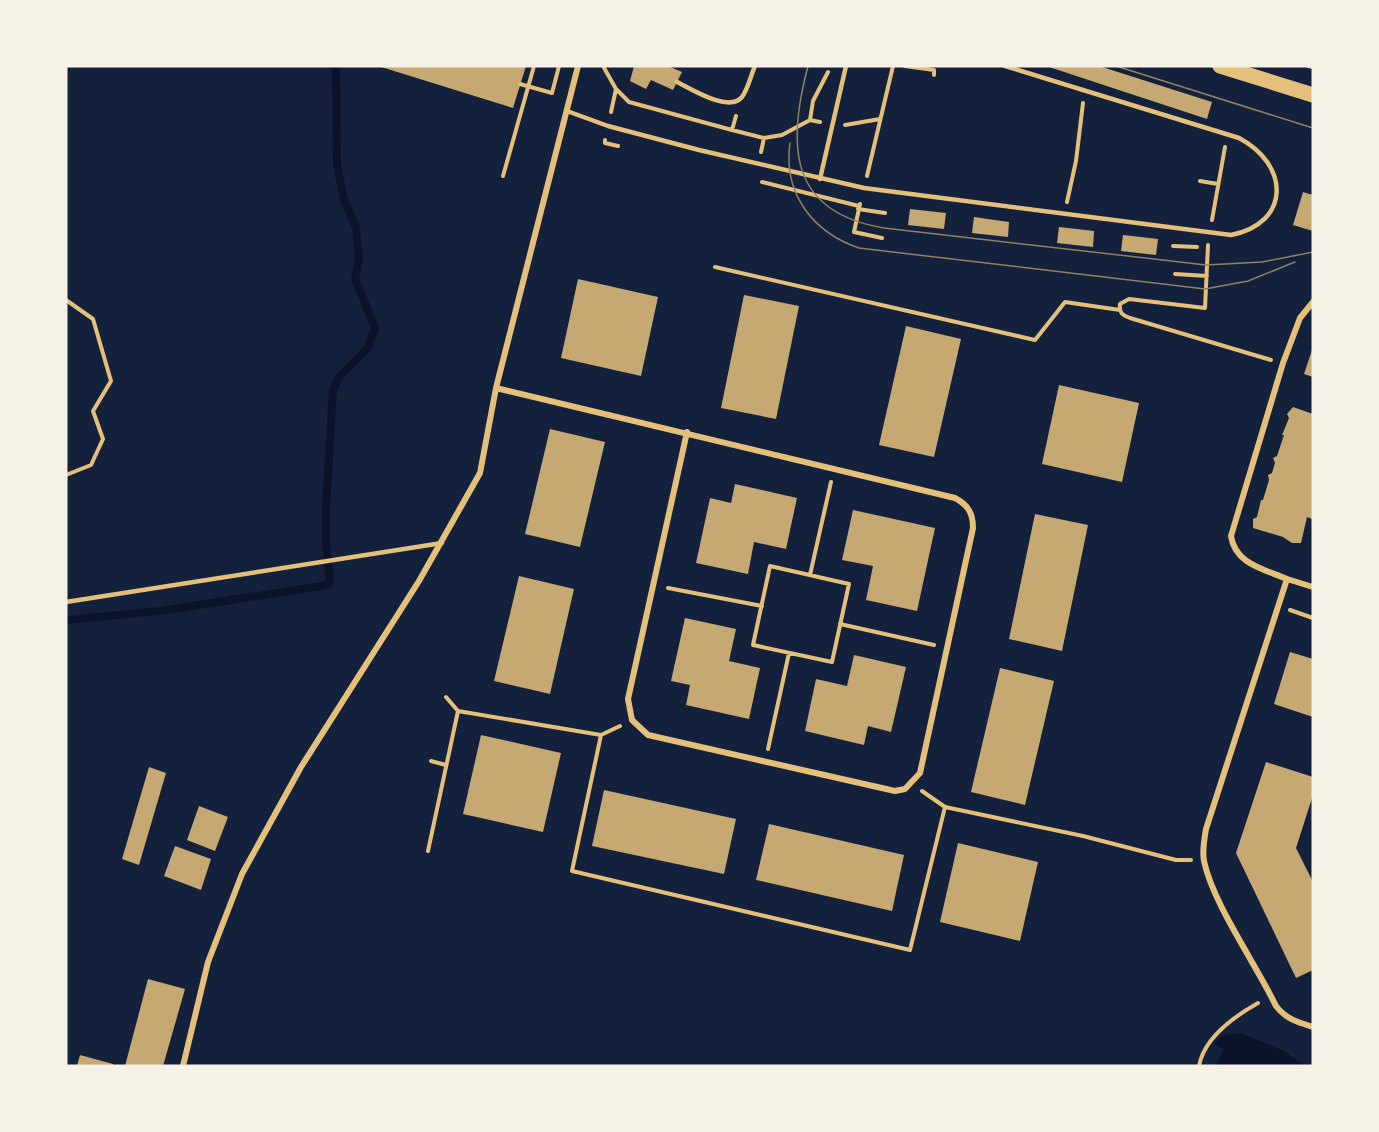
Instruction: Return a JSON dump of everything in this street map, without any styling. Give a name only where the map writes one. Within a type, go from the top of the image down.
[{"type":"main road","points":[[1220,66],[1313,95]]},
{"type":"street","points":[[183,1066],[208,962],[242,874],[301,767],[442,543],[480,473],[496,388],[545,188],[578,66]]},
{"type":"street","points":[[1313,302],[1300,318],[1283,363],[1231,536],[1233,547],[1239,556],[1287,579],[1313,587]]},
{"type":"street","points":[[496,388],[687,432],[955,498],[968,508],[973,516],[973,528],[920,773],[914,783],[895,791],[648,735],[632,720],[628,699],[687,432]]},
{"type":"street","points":[[1287,579],[1206,829],[1204,861],[1212,888],[1282,1014],[1313,1027]]},
{"type":"lane","points":[[677,82],[719,103],[737,100],[742,97],[755,66]]},
{"type":"lane","points":[[820,178],[846,66]]},
{"type":"lane","points":[[567,111],[628,131],[864,188],[1231,235],[1246,232],[1266,216],[1278,188],[1269,161],[1251,145],[1227,134],[1005,66]]},
{"type":"lane","points":[[66,602],[442,543]]},
{"type":"path","points":[[503,177],[534,66]]},
{"type":"path","points":[[520,84],[552,93],[559,66]]},
{"type":"path","points":[[603,66],[611,83],[629,102],[732,130],[764,138],[782,135],[810,120],[820,122]]},
{"type":"path","points":[[810,120],[813,101],[831,66]]},
{"type":"path","points":[[882,238],[854,232],[893,66]]},
{"type":"path","points":[[905,66],[934,70],[934,75]]},
{"type":"path","points":[[1308,66],[1313,67]]},
{"type":"path","points":[[1064,212],[1074,172],[1085,91]]},
{"type":"path","points":[[732,130],[734,122]]},
{"type":"path","points":[[1227,134],[1207,248],[1205,308],[1128,299],[1120,304],[1120,310],[1122,315],[1130,318],[1283,363]]},
{"type":"path","points":[[1200,181],[1218,184]]},
{"type":"path","points":[[858,208],[885,213]]},
{"type":"path","points":[[1173,246],[1207,248]]},
{"type":"path","points":[[715,267],[1035,340],[1065,302],[1120,310]]},
{"type":"path","points":[[1175,274],[1207,276]]},
{"type":"path","points":[[66,300],[93,320],[111,381],[93,411],[103,439],[91,465],[66,475]]},
{"type":"path","points":[[810,575],[834,470]]},
{"type":"path","points":[[770,566],[849,584],[832,662],[753,645],[762,606],[770,566]]},
{"type":"path","points":[[654,585],[762,606]]},
{"type":"path","points":[[1278,606],[1313,618]]},
{"type":"path","points":[[840,624],[946,648]]},
{"type":"path","points":[[765,761],[789,653]]},
{"type":"path","points":[[446,697],[458,711],[601,735],[632,720]]},
{"type":"path","points":[[428,851],[458,711]]},
{"type":"path","points":[[601,735],[572,871],[910,950],[945,807]]},
{"type":"path","points":[[431,761],[446,765]]},
{"type":"path","points":[[914,783],[929,798],[945,807],[1083,836],[1176,860],[1204,861]]},
{"type":"path","points":[[1199,1066],[1209,1043],[1235,1016],[1272,996]]},
{"type":"water","points":[[1241,1033],[1284,1051],[1305,1066],[1216,1066],[1224,1049],[1213,1044],[1224,1035]]},
{"type":"building","points":[[378,66],[526,66],[513,108]]},
{"type":"building","points":[[634,66],[668,66],[682,72],[673,90],[651,80],[646,89],[630,81]]},
{"type":"building","points":[[1046,66],[1099,66],[1212,102],[1207,119]]},
{"type":"building","points":[[1303,192],[1313,195],[1313,231],[1293,225]]},
{"type":"building","points":[[910,209],[946,213],[944,229],[908,225]]},
{"type":"building","points":[[974,217],[1009,222],[1008,237],[972,233]]},
{"type":"building","points":[[1059,227],[1094,231],[1093,247],[1057,243]]},
{"type":"building","points":[[1123,235],[1158,239],[1156,255],[1121,251]]},
{"type":"building","points":[[578,279],[658,297],[641,376],[561,358]]},
{"type":"building","points":[[744,295],[799,306],[776,419],[721,408]]},
{"type":"building","points":[[906,326],[961,339],[934,457],[879,445]]},
{"type":"building","points":[[1313,347],[1313,377],[1304,374]]},
{"type":"building","points":[[1059,385],[1139,403],[1122,482],[1042,464]]},
{"type":"building","points":[[1293,407],[1313,414],[1313,515],[1312,519],[1307,517],[1301,543],[1292,543],[1283,537],[1253,528],[1253,519],[1257,517],[1269,480],[1268,475],[1272,473],[1275,463],[1273,458],[1277,456],[1284,435],[1282,435],[1289,418],[1287,414]]},
{"type":"building","points":[[550,429],[605,442],[580,547],[525,534]]},
{"type":"building","points":[[735,484],[797,498],[786,549],[754,542],[748,574],[696,563],[710,498],[731,503]]},
{"type":"building","points":[[853,510],[935,528],[917,611],[866,600],[873,566],[842,560]]},
{"type":"building","points":[[1035,514],[1088,525],[1062,651],[1009,639]]},
{"type":"building","points":[[519,576],[574,589],[550,694],[494,681]]},
{"type":"building","points":[[685,618],[736,629],[729,661],[760,668],[749,719],[686,705],[690,685],[671,681]]},
{"type":"building","points":[[1290,652],[1313,659],[1313,717],[1274,704]]},
{"type":"building","points":[[854,655],[906,667],[891,732],[868,726],[864,745],[805,731],[816,679],[847,686]]},
{"type":"building","points":[[1000,668],[1054,681],[1025,805],[971,792]]},
{"type":"building","points":[[481,735],[561,753],[543,832],[463,814]]},
{"type":"building","points":[[1266,762],[1313,777],[1313,795],[1296,848],[1313,882],[1313,970],[1296,978],[1236,853]]},
{"type":"building","points":[[149,767],[166,773],[139,865],[122,859]]},
{"type":"building","points":[[604,790],[736,819],[724,874],[592,846]]},
{"type":"building","points":[[199,806],[228,817],[215,851],[187,840]]},
{"type":"building","points":[[769,824],[904,855],[892,911],[756,880]]},
{"type":"building","points":[[958,843],[1038,862],[1020,941],[940,922]]},
{"type":"building","points":[[175,846],[211,859],[201,890],[164,876]]},
{"type":"building","points":[[148,979],[185,989],[163,1066],[125,1066]]},
{"type":"building","points":[[80,1055],[113,1064],[113,1066],[77,1066]]},
{"type":"waterway","points":[[66,620],[160,611],[328,585],[330,581],[326,545],[326,506],[333,390],[339,377],[368,348],[375,328],[355,279],[359,259],[356,228],[344,199],[337,165],[336,66]]},
{"type":"tram line","points":[[808,66],[798,122],[798,148],[802,171],[812,191],[829,207],[852,220],[884,228],[1206,265],[1262,262],[1313,252]]},
{"type":"tram line","points":[[1116,66],[1313,128]]},
{"type":"tram line","points":[[790,143],[791,178],[804,208],[827,232],[859,248],[1205,289],[1248,281],[1295,262]]}]
